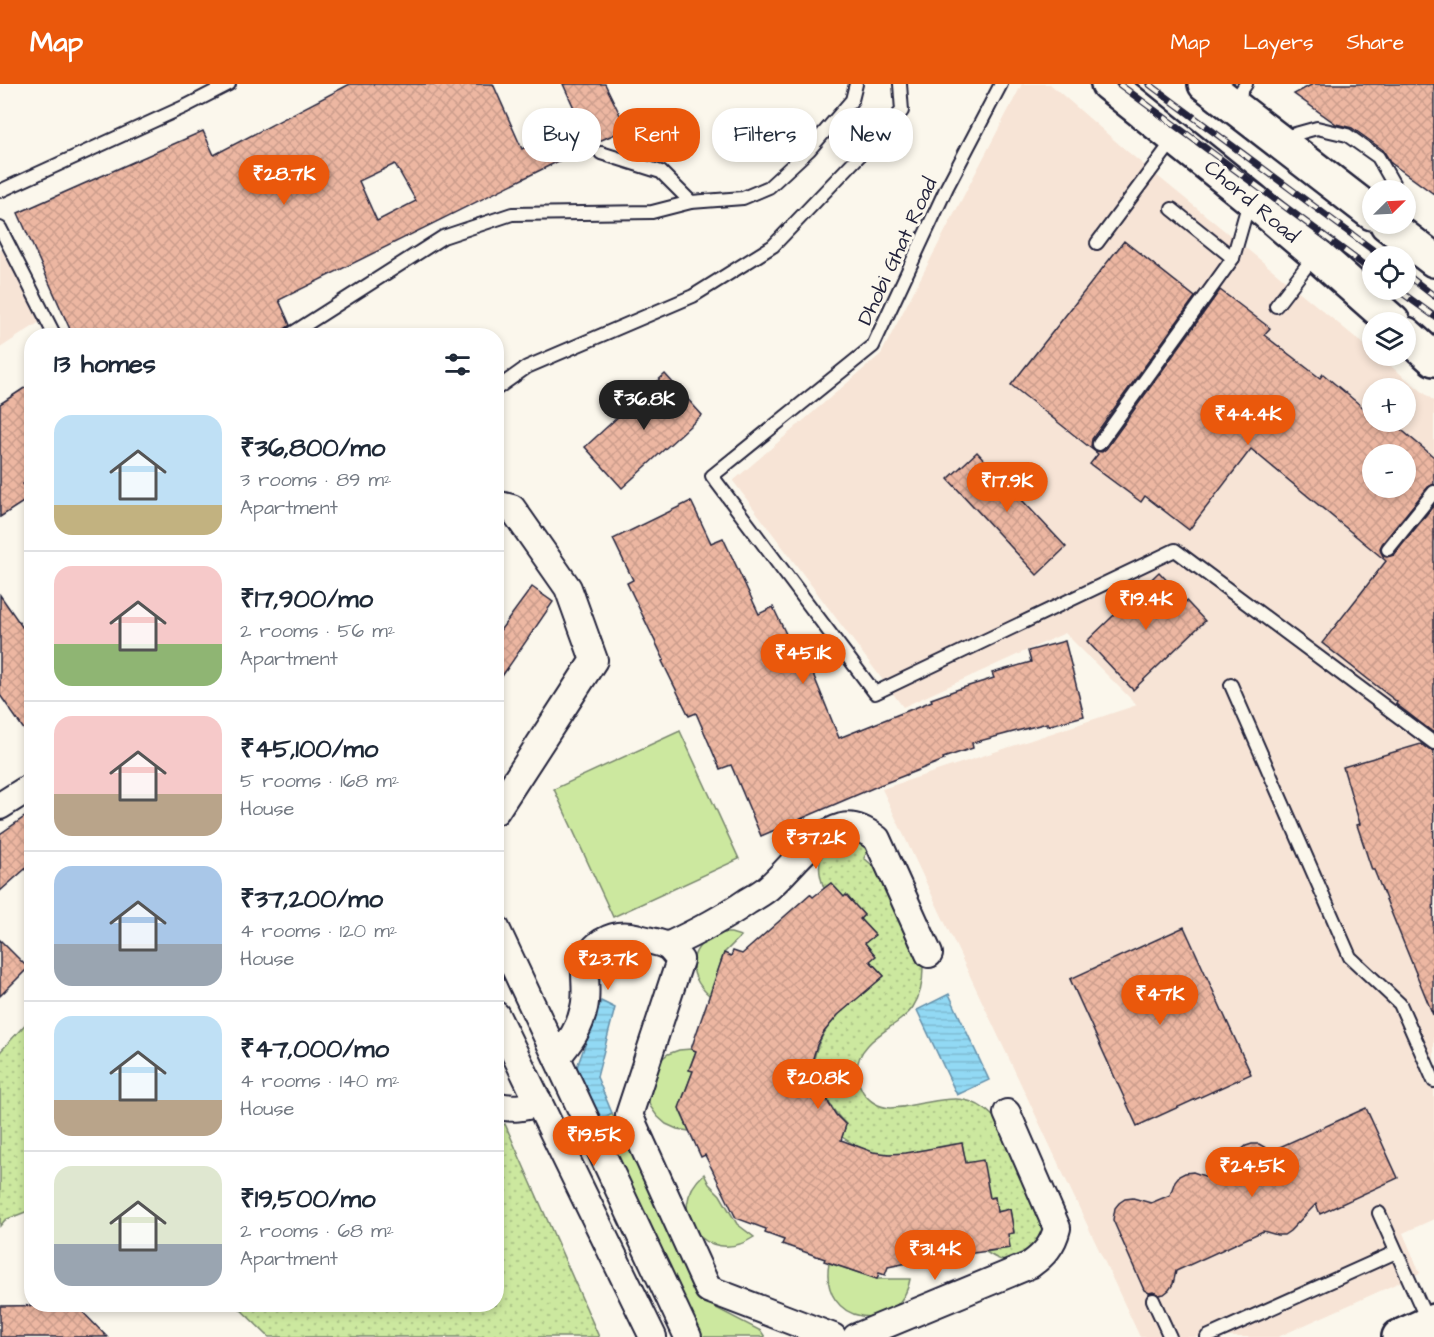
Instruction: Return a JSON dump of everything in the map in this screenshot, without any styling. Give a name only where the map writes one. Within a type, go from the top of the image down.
[{"type":"main road","name":"Chord Road","points":[[1108,84],[1250,198],[1382,312]]},
{"type":"main road","points":[[1205,84],[1239,94],[1277,139],[1362,205]]},
{"type":"main road","points":[[1403,234],[1434,260]]},
{"type":"main road","points":[[1416,343],[1434,359]]},
{"type":"main road","points":[[1399,1337],[1431,1322]]},
{"type":"street","points":[[504,506],[512,508],[568,588],[594,660],[504,799]]},
{"type":"street","points":[[0,806],[24,791]]},
{"type":"street","points":[[833,1337],[708,1290],[629,1115],[673,953],[694,934],[768,889],[795,860],[825,834],[844,826],[867,831],[876,838],[929,954]]},
{"type":"street","points":[[557,1057],[580,1022],[586,995],[585,970],[596,948],[614,936],[625,934],[673,953]]},
{"type":"street","points":[[504,945],[688,1337]]},
{"type":"street","points":[[504,1032],[652,1337]]},
{"type":"street","points":[[504,1107],[516,1109],[539,1102]]},
{"type":"street","points":[[856,1337],[1030,1265],[1051,1245],[1057,1228],[1007,1113]]},
{"type":"lane","points":[[0,191],[176,111],[229,84]]},
{"type":"lane","points":[[301,328],[443,237],[512,214],[652,212],[691,202],[743,198],[769,187],[809,150],[852,100],[856,84]]},
{"type":"lane","points":[[504,383],[527,367],[693,296],[773,246],[902,111],[900,84]]},
{"type":"lane","name":"Dhobi Ghat Road","points":[[1001,84],[948,187],[873,346],[712,476],[875,693],[1175,550],[1434,742]]},
{"type":"lane","points":[[1277,139],[1317,128],[1347,135],[1378,157],[1391,180]]},
{"type":"lane","points":[[1097,243],[1175,138]]},
{"type":"lane","points":[[601,153],[661,172],[691,202]]},
{"type":"lane","points":[[1099,444],[1233,258],[1250,198]]},
{"type":"lane","points":[[1172,209],[1233,258]]},
{"type":"lane","points":[[0,228],[51,328]]},
{"type":"lane","points":[[1276,306],[1316,254]]},
{"type":"lane","points":[[1388,549],[1434,492]]},
{"type":"lane","points":[[1231,685],[1350,957],[1400,1004],[1434,1081]]},
{"type":"lane","points":[[1379,1213],[1431,1322]]},
{"type":"lane","points":[[1207,1337],[1396,1252]]},
{"type":"lane","points":[[1153,1300],[1170,1337]]},
{"type":"shaded area","points":[[1022,84],[1050,84],[1128,152],[1362,343],[1362,366],[1390,366],[1405,378],[1362,378],[1362,432],[1416,432],[1416,387],[1434,401],[1434,1219],[1403,1233],[1420,1273],[1278,1337],[1140,1337],[882,789],[1137,705],[1065,633],[903,707],[733,481],[881,354]]},
{"type":"shaded area","points":[[0,248],[49,316],[31,328],[24,328],[24,332],[0,348]]},
{"type":"green space","points":[[680,731],[739,859],[613,917],[554,789]]},
{"type":"green space","points":[[844,838],[871,843],[864,858],[879,871],[923,967],[920,993],[912,1009],[872,1041],[861,1054],[857,1070],[859,1084],[868,1098],[878,1105],[890,1108],[956,1099],[975,1103],[994,1117],[1041,1217],[1042,1234],[1039,1242],[1015,1260],[1003,1260],[986,1252],[1010,1248],[1008,1234],[1014,1232],[1010,1210],[997,1212],[995,1198],[990,1198],[966,1163],[962,1143],[894,1154],[883,1154],[860,1148],[842,1137],[846,1124],[829,1102],[822,1075],[812,1071],[820,1040],[828,1027],[847,1006],[884,976],[870,961],[865,943],[874,935],[860,919],[864,915],[846,895],[844,897],[831,883],[824,888],[822,883],[819,868],[823,853]]},
{"type":"green space","points":[[721,933],[741,936],[724,953],[710,996],[696,978],[693,960],[702,944]]},
{"type":"green space","points":[[24,1026],[24,1213],[5,1220],[0,1226],[0,1052]]},
{"type":"green space","points":[[691,1049],[696,1051],[689,1069],[693,1071],[680,1111],[689,1131],[666,1124],[650,1106],[647,1094],[659,1061],[668,1054]]},
{"type":"green space","points":[[612,1113],[694,1285],[714,1307],[761,1331],[765,1337],[694,1337],[593,1123]]},
{"type":"green space","points":[[504,1124],[599,1337],[269,1337],[243,1312],[504,1312]]},
{"type":"green space","points":[[704,1174],[737,1224],[754,1237],[736,1245],[720,1246],[706,1241],[695,1231],[689,1219],[687,1204],[692,1189]]},
{"type":"green space","points":[[829,1263],[877,1279],[910,1279],[903,1298],[891,1310],[877,1316],[861,1316],[847,1311],[835,1300],[829,1284]]},
{"type":"water","points":[[949,994],[989,1080],[957,1095],[917,1010]]},
{"type":"water","points":[[601,1001],[615,1008],[597,1077],[612,1113],[593,1123],[573,1078]]},
{"type":"building","points":[[350,84],[493,84],[522,149],[522,162],[557,162],[279,300],[290,325],[286,328],[69,328],[18,213],[203,131],[214,155]],"holes":[[[395,164],[416,201],[377,221],[359,181]]]},
{"type":"building","points":[[563,84],[605,84],[617,108],[613,108],[613,135],[601,140],[601,108],[574,108]]},
{"type":"building","points":[[1313,84],[1434,84],[1434,194],[1391,163],[1383,150],[1352,128],[1336,124],[1294,94]]},
{"type":"building","points":[[1124,241],[1195,297],[1092,439],[1091,447],[1095,451],[1102,452],[1106,449],[1220,290],[1270,328],[1264,335],[1320,378],[1323,374],[1362,407],[1362,432],[1404,432],[1434,457],[1434,484],[1428,487],[1380,548],[1383,556],[1394,555],[1434,505],[1434,733],[1322,643],[1386,561],[1251,449],[1189,530],[1145,496],[1141,502],[1090,464],[1098,454],[1011,385]]},
{"type":"building","points":[[665,374],[702,415],[622,488],[585,447]]},
{"type":"building","points":[[24,388],[24,502],[0,517],[0,404]]},
{"type":"building","points":[[977,452],[1066,547],[1037,575],[948,479]]},
{"type":"building","points":[[691,501],[711,543],[723,538],[759,614],[773,607],[804,671],[811,669],[839,738],[932,701],[931,699],[994,678],[992,673],[1031,662],[1028,651],[1065,641],[1084,716],[1047,726],[1047,723],[972,743],[973,748],[943,758],[944,760],[761,836],[731,765],[720,769],[696,713],[689,716],[627,583],[633,580],[613,539]]},
{"type":"building","points":[[1159,572],[1205,621],[1133,690],[1087,641]]},
{"type":"building","points":[[532,587],[553,602],[504,673],[504,625]]},
{"type":"building","points":[[0,595],[24,630],[24,730],[0,695]]},
{"type":"building","points":[[1421,744],[1434,751],[1433,1015],[1374,870],[1372,870],[1357,825],[1360,824],[1343,767]]},
{"type":"building","points":[[24,818],[24,870],[0,891],[0,834]]},
{"type":"building","points":[[831,883],[844,897],[846,895],[864,915],[860,919],[875,935],[865,943],[876,956],[870,961],[884,976],[838,1015],[824,1032],[817,1045],[809,1071],[822,1075],[829,1104],[846,1125],[841,1140],[873,1152],[889,1154],[962,1143],[966,1163],[983,1160],[990,1198],[995,1197],[997,1212],[1010,1209],[1014,1233],[1008,1234],[1010,1248],[959,1255],[958,1249],[918,1256],[918,1261],[888,1267],[885,1275],[879,1273],[877,1279],[782,1244],[784,1240],[765,1233],[766,1229],[736,1218],[705,1155],[701,1157],[679,1108],[693,1071],[689,1070],[696,1051],[691,1049],[724,953],[731,956],[733,951],[742,954],[810,894],[813,897]]},
{"type":"building","points":[[1184,927],[1251,1074],[1137,1126],[1070,979]]},
{"type":"building","points":[[0,940],[24,964],[24,972],[0,996]]},
{"type":"building","points":[[1366,1108],[1398,1178],[1320,1214],[1316,1204],[1284,1235],[1263,1231],[1176,1271],[1173,1284],[1164,1294],[1149,1293],[1144,1290],[1113,1220],[1115,1208],[1119,1203],[1133,1198],[1151,1203],[1170,1195],[1175,1181],[1185,1173],[1193,1172],[1210,1178],[1232,1168],[1240,1151],[1246,1146],[1259,1144],[1271,1151]]},
{"type":"building","points":[[0,1306],[24,1306],[24,1312],[83,1312],[107,1337],[0,1337]]},
{"type":"railway","points":[[1119,84],[1362,264]]},
{"type":"railway","points":[[1149,84],[1368,246]]},
{"type":"railway","points":[[1416,282],[1434,296]]},
{"type":"railway","points":[[1412,300],[1434,316]]}]
